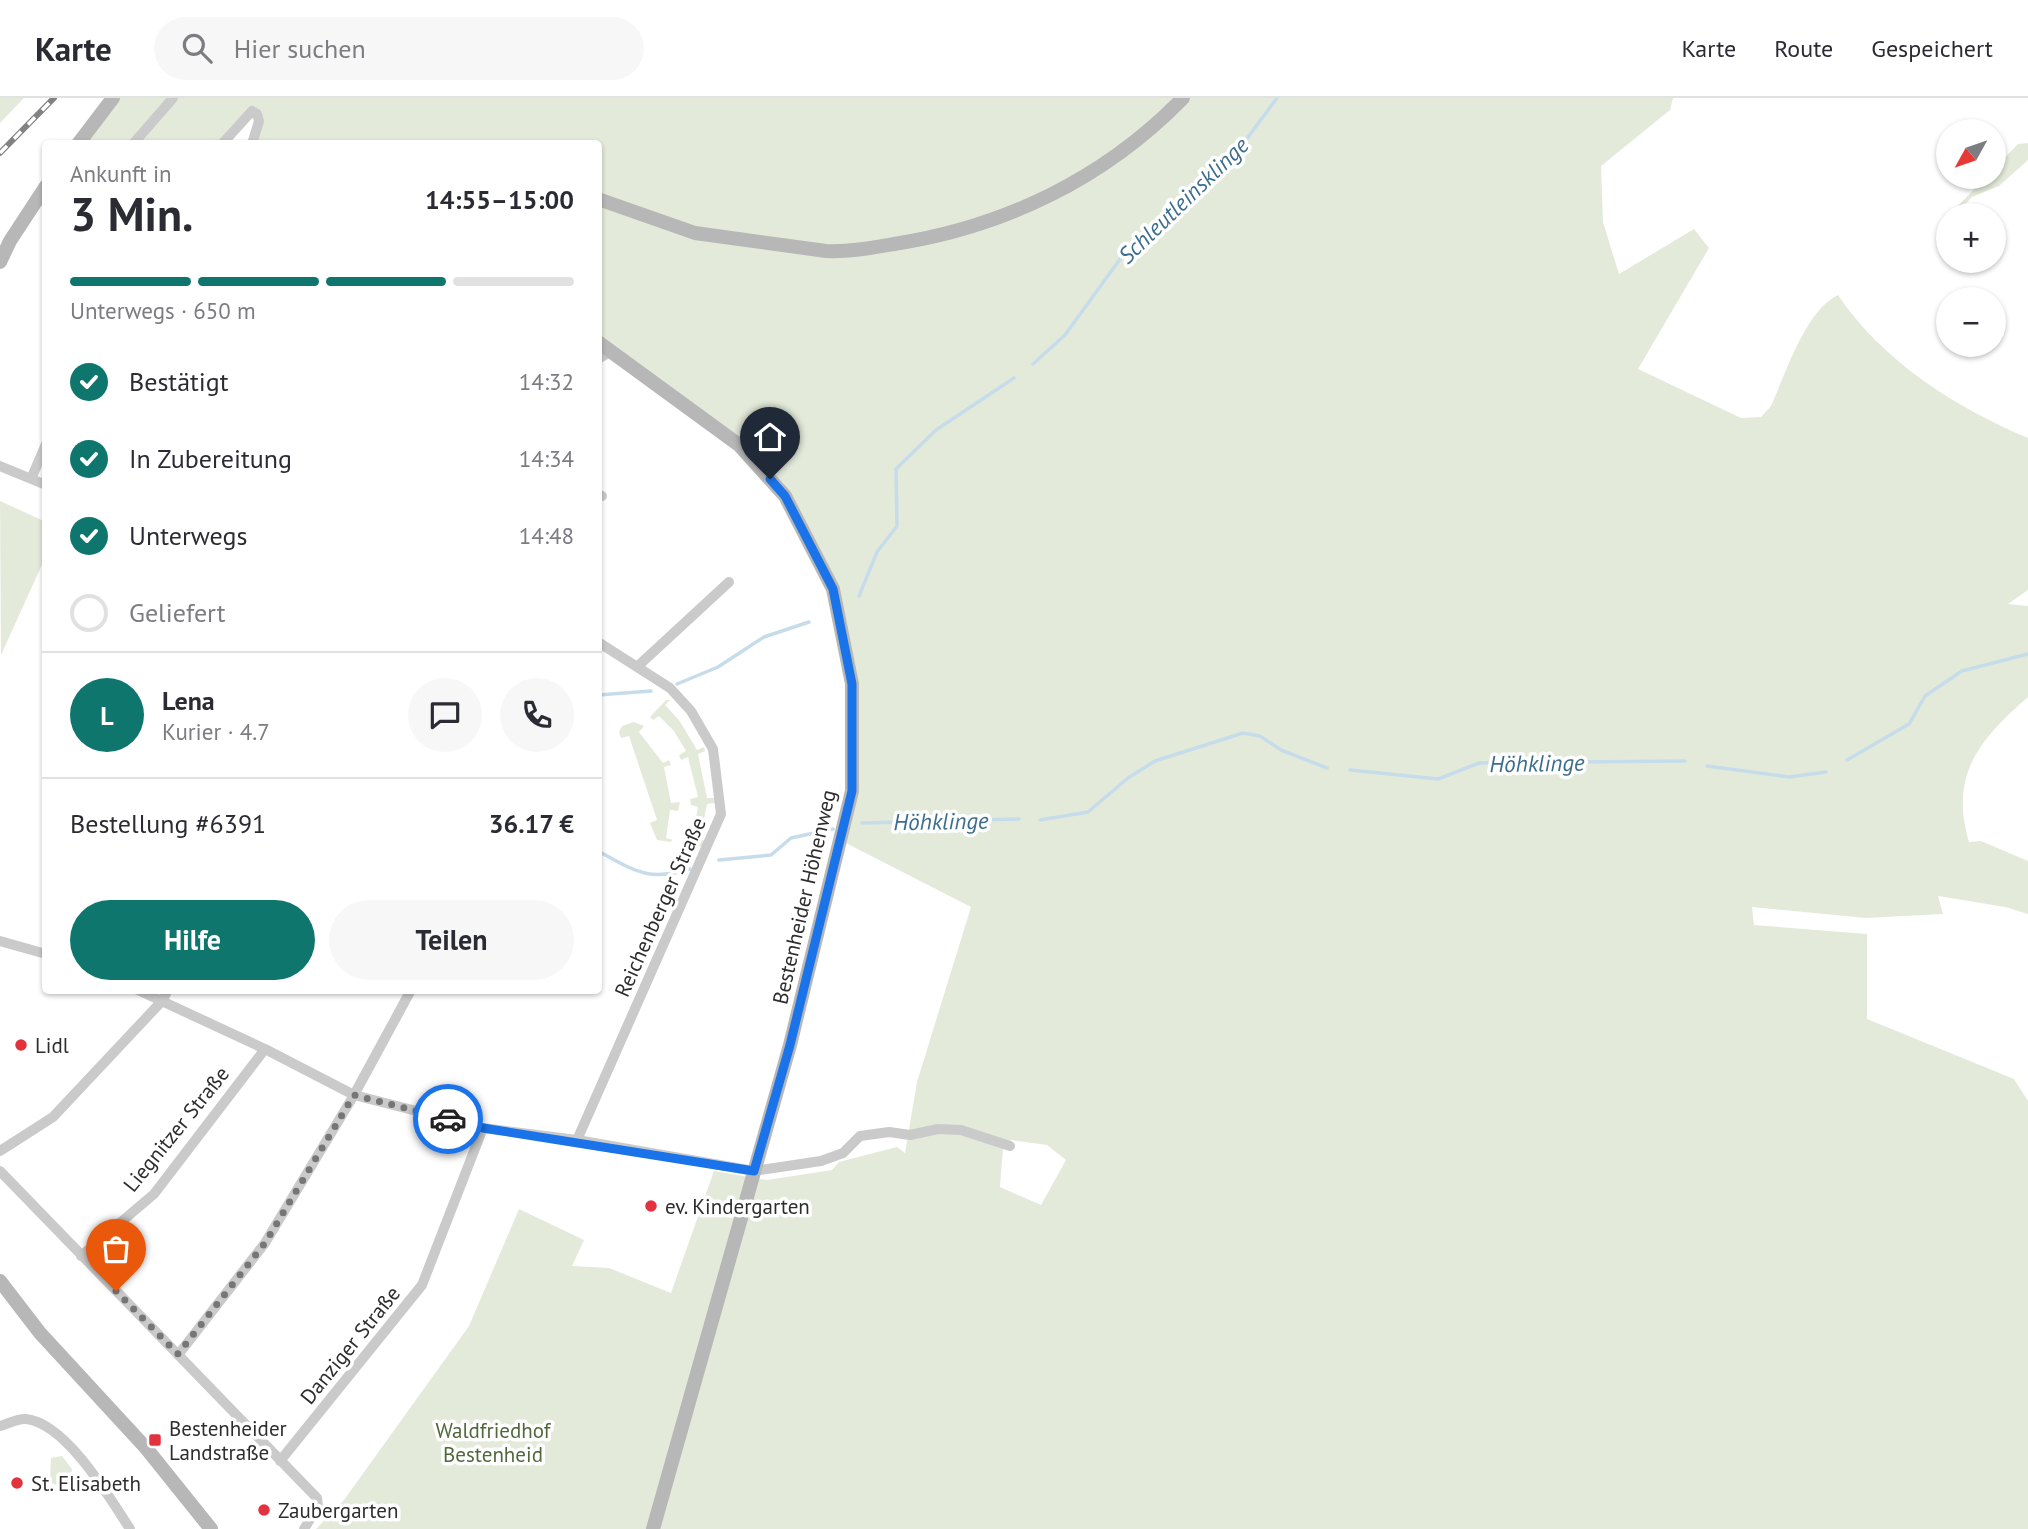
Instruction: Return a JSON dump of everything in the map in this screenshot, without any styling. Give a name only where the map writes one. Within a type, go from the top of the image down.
[{"type":"street","points":[[81,140],[113,98]]},
{"type":"street","points":[[136,140],[173,98]]},
{"type":"street","points":[[602,200],[695,233],[825,251],[844,252],[937,238],[999,220],[1072,185],[1122,151],[1182,98]]},
{"type":"street","points":[[226,140],[252,111],[260,121],[254,140]]},
{"type":"street","points":[[0,262],[10,241],[42,192]]},
{"type":"street","name":"Bestenheider Höhenweg","points":[[602,345],[739,445],[785,496],[833,589],[852,684],[852,791],[790,1045],[653,1529]]},
{"type":"street","points":[[602,357],[612,351]]},
{"type":"street","points":[[31,479],[42,453]]},
{"type":"street","points":[[0,466],[42,483]]},
{"type":"street","points":[[638,666],[729,582]]},
{"type":"street","name":"Reichenberger Straße","points":[[578,1140],[721,814],[713,749],[683,701],[670,688],[602,644]]},
{"type":"street","points":[[0,941],[42,953]]},
{"type":"street","points":[[147,994],[265,1049],[354,1095],[483,1128],[578,1140],[754,1171],[821,1161],[843,1153],[860,1136],[889,1132],[910,1135],[938,1129],[961,1130],[1010,1146]]},
{"type":"street","points":[[0,1151],[53,1117],[166,994]]},
{"type":"street","points":[[178,1354],[265,1243],[354,1095],[409,994]]},
{"type":"street","name":"Liegnitzer Straße","points":[[81,1256],[154,1194],[265,1049]]},
{"type":"street","name":"Danziger Straße","points":[[280,1461],[422,1285],[483,1128]]},
{"type":"street","points":[[0,1171],[317,1498],[318,1506],[304,1529]]},
{"type":"street","points":[[0,1281],[31,1323],[146,1448],[211,1529]]},
{"type":"street","points":[[0,1426],[24,1418],[45,1424],[68,1445],[104,1488],[130,1529]]},
{"type":"green space","points":[[0,98],[24,98],[0,123]]},
{"type":"green space","name":"Waldfriedhof Bestenheid","points":[[113,98],[1673,98],[1670,110],[1601,166],[1603,222],[1619,274],[1694,229],[1709,248],[1638,369],[1741,418],[1761,417],[1771,406],[1806,328],[1826,303],[1838,295],[1876,341],[1922,380],[1974,412],[2028,438],[2028,590],[2008,604],[2028,606],[2028,697],[1983,743],[1966,777],[1963,797],[1969,842],[1981,841],[2028,861],[2028,914],[2005,907],[1938,896],[1943,914],[1866,918],[1752,907],[1754,925],[1867,934],[1867,1019],[2014,1079],[2028,1101],[2028,1529],[316,1529],[344,1500],[469,1326],[519,1209],[584,1240],[572,1266],[609,1268],[671,1293],[714,1171],[767,1180],[832,1170],[839,1162],[897,1147],[905,1153],[917,1082],[971,907],[840,840],[852,791],[852,684],[833,589],[785,496],[739,445],[602,344],[602,140],[254,140],[259,122],[252,111],[226,140],[82,140]],"holes":[[[1010,1140],[1047,1145],[1066,1160],[1041,1205],[1000,1187],[1003,1148]]]},
{"type":"green space","points":[[2028,143],[2028,160],[2006,180],[2006,156],[2018,144]]},
{"type":"green space","points":[[1974,189],[1992,189],[1972,197],[1966,203],[1961,203]]},
{"type":"green space","points":[[0,501],[42,520],[42,565],[1,655]]},
{"type":"green space","points":[[666,700],[670,700],[665,705],[679,720],[697,750],[704,747],[705,751],[698,754],[707,798],[715,798],[715,803],[707,804],[700,839],[707,842],[703,847],[686,845],[685,841],[691,842],[698,807],[691,805],[690,799],[698,797],[688,757],[681,760],[679,755],[686,751],[674,731],[659,716],[653,720],[650,717]]},
{"type":"green space","points":[[634,722],[644,726],[639,732],[663,763],[669,760],[671,765],[664,767],[671,803],[680,802],[678,811],[670,810],[666,838],[673,840],[670,842],[657,840],[650,823],[657,820],[629,736],[621,738],[619,732],[622,726]]},
{"type":"green space","points":[[62,1456],[72,1469],[70,1480],[58,1486],[50,1482],[51,1458]]},
{"type":"waterway","name":"Schleutleinsklinge","points":[[1033,364],[1065,335],[1123,255],[1243,144],[1277,98]]},
{"type":"waterway","name":"Schleutleinsklinge","points":[[859,596],[877,552],[897,526],[896,469],[936,430],[1014,378]]},
{"type":"waterway","name":"Schleutleinsklinge","points":[[677,684],[718,667],[764,637],[809,622]]},
{"type":"waterway","name":"Höhklinge","points":[[1847,760],[1909,724],[1925,696],[1962,671],[2028,654]]},
{"type":"waterway","name":"Schleutleinsklinge","points":[[602,695],[651,691]]},
{"type":"waterway","name":"Höhklinge","points":[[1040,820],[1088,812],[1128,778],[1155,761],[1243,733],[1260,736],[1281,750],[1327,768]]},
{"type":"waterway","name":"Höhklinge","points":[[1350,770],[1438,779],[1479,763],[1685,761]]},
{"type":"waterway","name":"Höhklinge","points":[[1707,766],[1789,777],[1826,772]]},
{"type":"waterway","name":"Höhklinge","points":[[862,823],[1019,819]]},
{"type":"waterway","name":"Höhklinge","points":[[719,860],[771,855],[791,838],[833,829]]},
{"type":"waterway","name":"Höhklinge","points":[[602,853],[632,869],[652,874],[676,873],[690,869]]},
{"type":"railway","points":[[0,153],[54,98]]},
{"type":"way so far","points":[[116,1291],[178,1354],[265,1243],[354,1095],[448,1119]]},
{"type":"place","name":"Lidl","points":[[21,1045]]},
{"type":"place","name":"ev. Kindergarten","points":[[651,1206]]},
{"type":"place","name":"Bestenheider Landstraße","points":[[155,1440]]},
{"type":"place","name":"St. Elisabeth","points":[[17,1483]]},
{"type":"place","name":"Zaubergarten","points":[[264,1510]]},
{"type":"route","points":[[448,1119],[483,1128],[578,1140],[754,1171],[790,1045],[852,791],[852,684],[833,589],[785,496],[770,479]]}]
